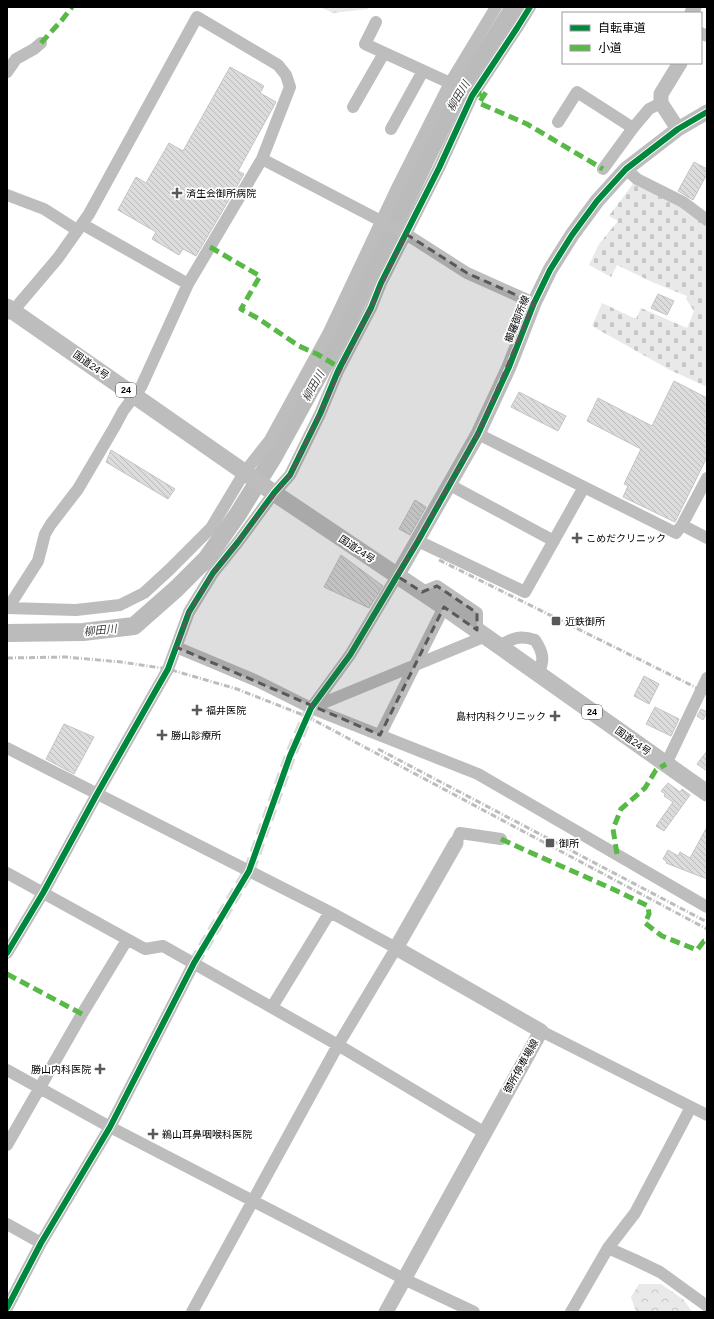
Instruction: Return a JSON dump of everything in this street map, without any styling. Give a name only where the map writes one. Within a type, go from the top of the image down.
[{"type":"highway","name":"国道24号","points":[[9,310],[247,475],[444,607],[707,793]]},
{"type":"main road","points":[[678,129],[661,103],[661,94],[679,64]]},
{"type":"main road","name":"櫛羅御所線","points":[[397,576],[478,434],[509,367],[534,303],[550,270],[572,235],[597,201],[626,169],[678,129],[707,112]]},
{"type":"main road","points":[[396,948],[456,843]]},
{"type":"main road","name":"御所停車場線","points":[[386,1312],[541,1031],[396,948]]},
{"type":"street","points":[[8,608],[76,610],[120,605],[144,593],[211,528],[270,440],[284,415],[328,334],[381,220],[450,83],[496,7]]},
{"type":"street","points":[[7,952],[43,893],[168,669],[189,612],[213,573],[238,542],[271,491],[290,475],[320,414],[338,371],[371,308],[381,284],[439,168],[472,96],[530,7]]},
{"type":"street","points":[[8,608],[38,561],[45,534],[51,524],[78,489],[123,411],[141,387],[188,284],[262,159],[290,87],[286,75],[278,65],[197,17],[80,227],[58,258],[9,310]]},
{"type":"street","points":[[376,22],[365,44],[450,83],[472,96]]},
{"type":"street","points":[[7,72],[16,59],[41,43]]},
{"type":"street","points":[[353,107],[384,53]]},
{"type":"street","points":[[391,129],[423,71]]},
{"type":"street","points":[[558,122],[577,92],[633,128]]},
{"type":"street","points":[[603,169],[649,109],[661,103]]},
{"type":"street","points":[[262,159],[322,192],[381,220],[406,234],[466,273],[534,303]]},
{"type":"street","points":[[626,169],[637,179],[683,202],[707,220]]},
{"type":"street","points":[[7,195],[44,209],[188,284]]},
{"type":"street","points":[[478,434],[676,533],[682,525],[707,478]]},
{"type":"street","points":[[450,485],[554,541]]},
{"type":"street","points":[[418,541],[525,592],[584,487]]},
{"type":"street","points":[[682,525],[707,538]]},
{"type":"street","points":[[311,708],[350,656],[397,576]]},
{"type":"street","points":[[311,708],[414,666],[481,633],[477,613],[437,586],[422,592]]},
{"type":"street","points":[[380,735],[444,607]]},
{"type":"street","points":[[500,646],[519,637],[534,640],[542,651],[542,664],[538,674]]},
{"type":"street","points":[[176,647],[257,681],[311,708],[478,774],[707,907]]},
{"type":"street","points":[[666,764],[707,678]]},
{"type":"street","points":[[8,750],[330,912],[396,948],[338,1045],[192,1312]]},
{"type":"street","points":[[456,843],[460,833],[501,839]]},
{"type":"street","points":[[7,873],[127,940],[146,949],[163,946],[338,1045],[485,1133]]},
{"type":"street","points":[[272,1007],[330,912]]},
{"type":"street","points":[[7,1145],[82,1014],[127,940]]},
{"type":"street","points":[[7,1308],[41,1243],[110,1126],[194,963]]},
{"type":"street","points":[[541,1031],[691,1107],[706,1112]]},
{"type":"street","points":[[7,1070],[110,1126],[404,1279],[474,1312]]},
{"type":"street","points":[[571,1312],[608,1248],[635,1213],[691,1107]]},
{"type":"street","points":[[7,1224],[41,1243]]},
{"type":"street","points":[[608,1248],[660,1272],[707,1306]]},
{"type":"highlighted area","points":[[406,234],[467,273],[534,303],[478,434],[397,576],[422,592],[437,586],[477,613],[477,630],[444,607],[380,735],[176,647],[189,612],[213,573],[290,475]]},
{"type":"green space","points":[[320,7],[370,7],[368,9],[333,13]]},
{"type":"green space","points":[[635,181],[677,202],[707,226],[707,387],[670,370],[592,326],[602,303],[636,319],[641,308],[687,328],[694,311],[686,299],[687,296],[652,282],[617,265],[611,277],[589,265],[599,244],[618,221],[609,216]]},
{"type":"green space","points":[[639,1284],[661,1284],[684,1300],[692,1312],[636,1312],[631,1297]]},
{"type":"building","points":[[230,67],[264,86],[260,93],[276,102],[238,171],[244,174],[196,256],[183,249],[179,255],[152,239],[156,232],[118,210],[136,177],[146,183],[169,143],[183,151]]},
{"type":"building","points":[[694,162],[707,169],[707,174],[693,200],[678,191]]},
{"type":"building","points":[[658,294],[674,301],[667,315],[651,308]]},
{"type":"building","points":[[674,381],[707,398],[707,457],[675,522],[623,497],[628,486],[624,484],[641,449],[587,421],[598,398],[652,426]]},
{"type":"building","points":[[519,392],[566,416],[558,431],[511,407]]},
{"type":"building","points":[[111,450],[175,489],[168,499],[106,462]]},
{"type":"building","points":[[415,500],[426,507],[410,535],[399,529]]},
{"type":"building","points":[[341,555],[383,586],[369,608],[324,587]]},
{"type":"building","points":[[644,676],[659,684],[649,704],[634,696]]},
{"type":"building","points":[[655,707],[679,719],[671,736],[646,724]]},
{"type":"building","points":[[701,709],[707,712],[703,720],[697,716]]},
{"type":"building","points":[[64,724],[94,737],[74,774],[46,759]]},
{"type":"building","points":[[707,751],[707,771],[697,764]]},
{"type":"building","points":[[668,783],[680,792],[682,789],[690,795],[664,831],[656,826],[673,802],[664,796],[665,794],[661,791]]},
{"type":"building","points":[[707,827],[707,879],[666,863],[667,862],[663,859],[668,850],[678,856],[680,852],[690,858]]},
{"type":"waterway","name":"柳田川","points":[[7,633],[83,632],[134,626],[176,589],[207,558],[238,514],[274,456],[344,329],[451,107],[514,7]]},
{"type":"tunnel","points":[[194,963],[249,871],[290,756],[311,708]]},
{"type":"railway","points":[[439,560],[707,694]]},
{"type":"railway","points":[[7,658],[66,657],[121,662],[168,669],[237,689],[308,717],[707,929]]},
{"type":"railway","points":[[378,749],[707,922]]},
{"type":"marked path","points":[[41,43],[72,7]]},
{"type":"marked path","points":[[472,96],[486,92],[479,103],[527,124],[603,169]]},
{"type":"marked path","points":[[210,247],[260,276],[241,309],[259,319],[299,346],[317,354],[340,368]]},
{"type":"marked path","points":[[617,854],[613,829],[621,809],[645,788],[656,770],[666,764]]},
{"type":"marked path","points":[[501,839],[648,906],[649,914],[645,923],[662,936],[697,950],[704,941],[707,941]]},
{"type":"marked path","points":[[7,974],[82,1014]]},
{"type":"cycle path","points":[[7,953],[43,893],[168,669],[189,612],[213,573],[274,493],[290,475],[320,414],[338,371],[371,308],[381,283],[439,168],[472,96],[530,7]]},
{"type":"cycle path","points":[[7,1308],[41,1243],[110,1127],[194,963],[249,871],[290,756],[311,708],[350,655],[418,541],[478,434],[509,367],[534,303],[550,270],[572,235],[597,201],[626,169],[678,129],[707,112]]},
{"type":"place","name":"済生会御所病院","points":[[177,193]]},
{"type":"place","name":"こめだクリニック","points":[[577,538]]},
{"type":"place","name":"近鉄御所","points":[[556,621]]},
{"type":"place","name":"福井医院","points":[[197,710]]},
{"type":"place","name":"島村内科クリニック","points":[[555,716]]},
{"type":"place","name":"勝山診療所","points":[[162,735]]},
{"type":"place","name":"御所","points":[[550,843]]},
{"type":"place","name":"勝山内科医院","points":[[100,1069]]},
{"type":"place","name":"鵜山耳鼻咽喉科医院","points":[[153,1134]]}]
